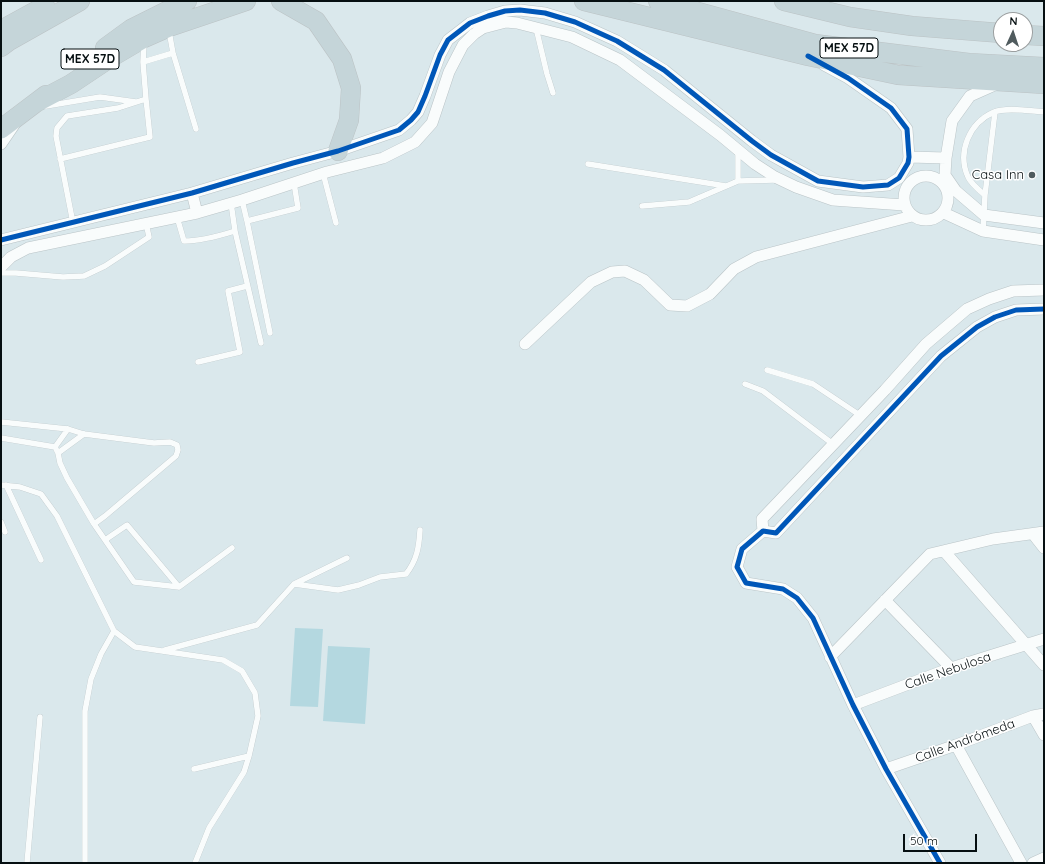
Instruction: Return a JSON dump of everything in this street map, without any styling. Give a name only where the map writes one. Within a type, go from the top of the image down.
[{"type":"highway","points":[[1,30],[54,1]]},
{"type":"highway","points":[[1,47],[80,1]]},
{"type":"highway","name":"MEX 57D","points":[[1,129],[131,29],[187,1]]},
{"type":"highway","points":[[29,107],[72,84],[110,58],[144,38],[168,27],[246,1]]},
{"type":"highway","points":[[281,1],[316,21],[342,59],[351,88],[349,120],[338,151]]},
{"type":"highway","points":[[584,1],[808,56],[898,75],[1044,84]]},
{"type":"highway","name":"MEX 57D","points":[[658,1],[816,44],[969,63],[1044,67]]},
{"type":"highway","name":"MEX 57D","points":[[784,1],[850,17],[912,26],[993,32]]},
{"type":"highway","points":[[1033,35],[1044,36]]},
{"type":"street","points":[[1,240],[192,193],[338,151],[398,130],[411,120],[418,112],[440,55],[448,40],[470,23],[505,11],[520,10],[545,13],[575,22],[617,41],[664,70],[752,142],[818,181],[863,187],[888,185],[899,178],[906,168],[909,157],[907,129],[891,108],[848,78],[808,56]]},
{"type":"street","points":[[1,266],[11,257],[28,248],[197,213],[323,174],[383,158],[415,142],[432,123],[449,72],[464,45],[474,34],[483,28],[506,22],[572,37],[620,60],[720,135],[755,164],[796,187],[833,200],[904,205]]},
{"type":"street","points":[[572,37],[575,22]]},
{"type":"street","points":[[944,213],[983,231],[1039,240],[1042,223],[984,215],[952,191],[944,178],[952,121],[970,96],[1001,82]]},
{"type":"street","points":[[1,144],[29,107]]},
{"type":"street","points":[[720,135],[732,125]]},
{"type":"street","points":[[909,157],[946,158]]},
{"type":"street","points":[[906,168],[924,176],[944,178]]},
{"type":"street","points":[[905,189],[913,180],[924,176]]},
{"type":"street","points":[[899,178],[905,189],[904,205],[912,216],[926,221],[936,219],[944,213],[949,203],[952,191]]},
{"type":"street","points":[[192,193],[197,213]]},
{"type":"street","points":[[525,344],[591,282],[612,272],[625,271],[644,280],[670,305],[687,306],[710,294],[734,268],[756,257],[912,216]]},
{"type":"street","points":[[763,531],[762,519],[861,416],[926,344],[967,308],[989,299],[1014,292],[1044,290]]},
{"type":"street","points":[[940,863],[886,769],[853,705],[813,618],[797,598],[783,589],[746,583],[737,567],[742,549],[763,531],[776,533],[940,356],[977,327],[995,317],[1016,310],[1044,309]]},
{"type":"street","points":[[885,390],[898,402]]},
{"type":"street","points":[[830,657],[930,554],[993,539],[1039,533],[1044,548]]},
{"type":"street","points":[[944,551],[1044,666]]},
{"type":"street","points":[[885,600],[951,668]]},
{"type":"street","name":"Calle Nebulosa","points":[[853,705],[951,668],[1044,639]]},
{"type":"street","points":[[1039,715],[1044,735]]},
{"type":"street","name":"Calle Andrómeda","points":[[886,769],[1039,715]]},
{"type":"street","points":[[956,745],[1021,863]]},
{"type":"street","points":[[1033,863],[1044,858]]},
{"type":"lane","points":[[168,27],[173,53],[196,129]]},
{"type":"lane","points":[[536,28],[547,74],[554,92]]},
{"type":"lane","points":[[60,159],[150,137],[143,62],[144,38]]},
{"type":"lane","points":[[143,62],[173,53]]},
{"type":"lane","points":[[29,107],[100,97],[139,102]]},
{"type":"lane","points":[[73,223],[55,132],[57,128],[67,116],[73,114],[101,112],[146,100]]},
{"type":"lane","points":[[985,195],[968,177],[964,162],[964,149],[968,136],[978,123],[994,112],[1005,110],[1044,112]]},
{"type":"lane","points":[[983,231],[985,195],[994,112]]},
{"type":"lane","points":[[738,150],[738,181]]},
{"type":"lane","points":[[588,164],[727,186]]},
{"type":"lane","points":[[323,174],[336,223]]},
{"type":"lane","points":[[642,206],[688,202],[738,181],[780,179]]},
{"type":"lane","points":[[246,221],[298,208],[294,183]]},
{"type":"lane","points":[[236,202],[246,221],[270,333]]},
{"type":"lane","points":[[236,202],[235,231],[261,343]]},
{"type":"lane","points":[[177,216],[184,241],[193,241],[235,231]]},
{"type":"lane","points":[[1,273],[63,277],[84,276],[105,266],[149,237],[146,223]]},
{"type":"lane","points":[[198,362],[240,352],[228,291],[247,286]]},
{"type":"lane","points":[[768,370],[813,384],[861,416]]},
{"type":"lane","points":[[745,384],[763,391],[833,444]]},
{"type":"lane","points":[[1,422],[68,429],[84,434],[154,442],[170,442],[177,445],[178,450],[176,456],[94,524]]},
{"type":"lane","points":[[55,447],[68,429]]},
{"type":"lane","points":[[58,453],[84,434]]},
{"type":"lane","points":[[1,438],[55,447]]},
{"type":"lane","points":[[55,447],[66,478],[81,500],[94,524],[134,582],[178,587],[232,548]]},
{"type":"lane","points":[[3,485],[40,560]]},
{"type":"lane","points":[[3,485],[20,487],[41,494],[57,516],[114,631],[135,647],[224,660],[242,671],[255,694],[258,716],[244,772],[209,828],[195,863]]},
{"type":"lane","points":[[1,522],[5,532]]},
{"type":"lane","points":[[105,540],[128,525],[178,587]]},
{"type":"lane","points":[[294,584],[338,590],[359,585],[380,577],[406,574],[411,567],[419,549],[420,530]]},
{"type":"lane","points":[[161,651],[257,625],[294,584],[346,558]]},
{"type":"lane","points":[[84,863],[85,711],[91,679],[101,654],[114,631]]},
{"type":"lane","points":[[27,863],[40,717]]},
{"type":"lane","points":[[194,769],[249,756]]},
{"type":"shaded area","points":[[295,628],[323,629],[318,707],[290,706]]},
{"type":"shaded area","points":[[328,646],[370,648],[365,724],[323,721]]},
{"type":"cycle path","points":[[1,240],[192,193],[338,151],[399,130],[418,112],[440,55],[448,40],[470,23],[505,11],[520,10],[545,13],[575,22],[617,41],[664,70],[771,155],[818,181],[863,187],[888,185],[899,178],[908,163],[909,157],[907,129],[891,108],[848,78],[808,56]]},
{"type":"cycle path","points":[[940,863],[886,769],[853,705],[813,618],[797,598],[783,589],[746,583],[737,567],[742,549],[763,531],[776,533],[941,356],[977,327],[995,317],[1016,310],[1044,309]]},
{"type":"place","name":"Casa Inn","points":[[1032,175]]}]
